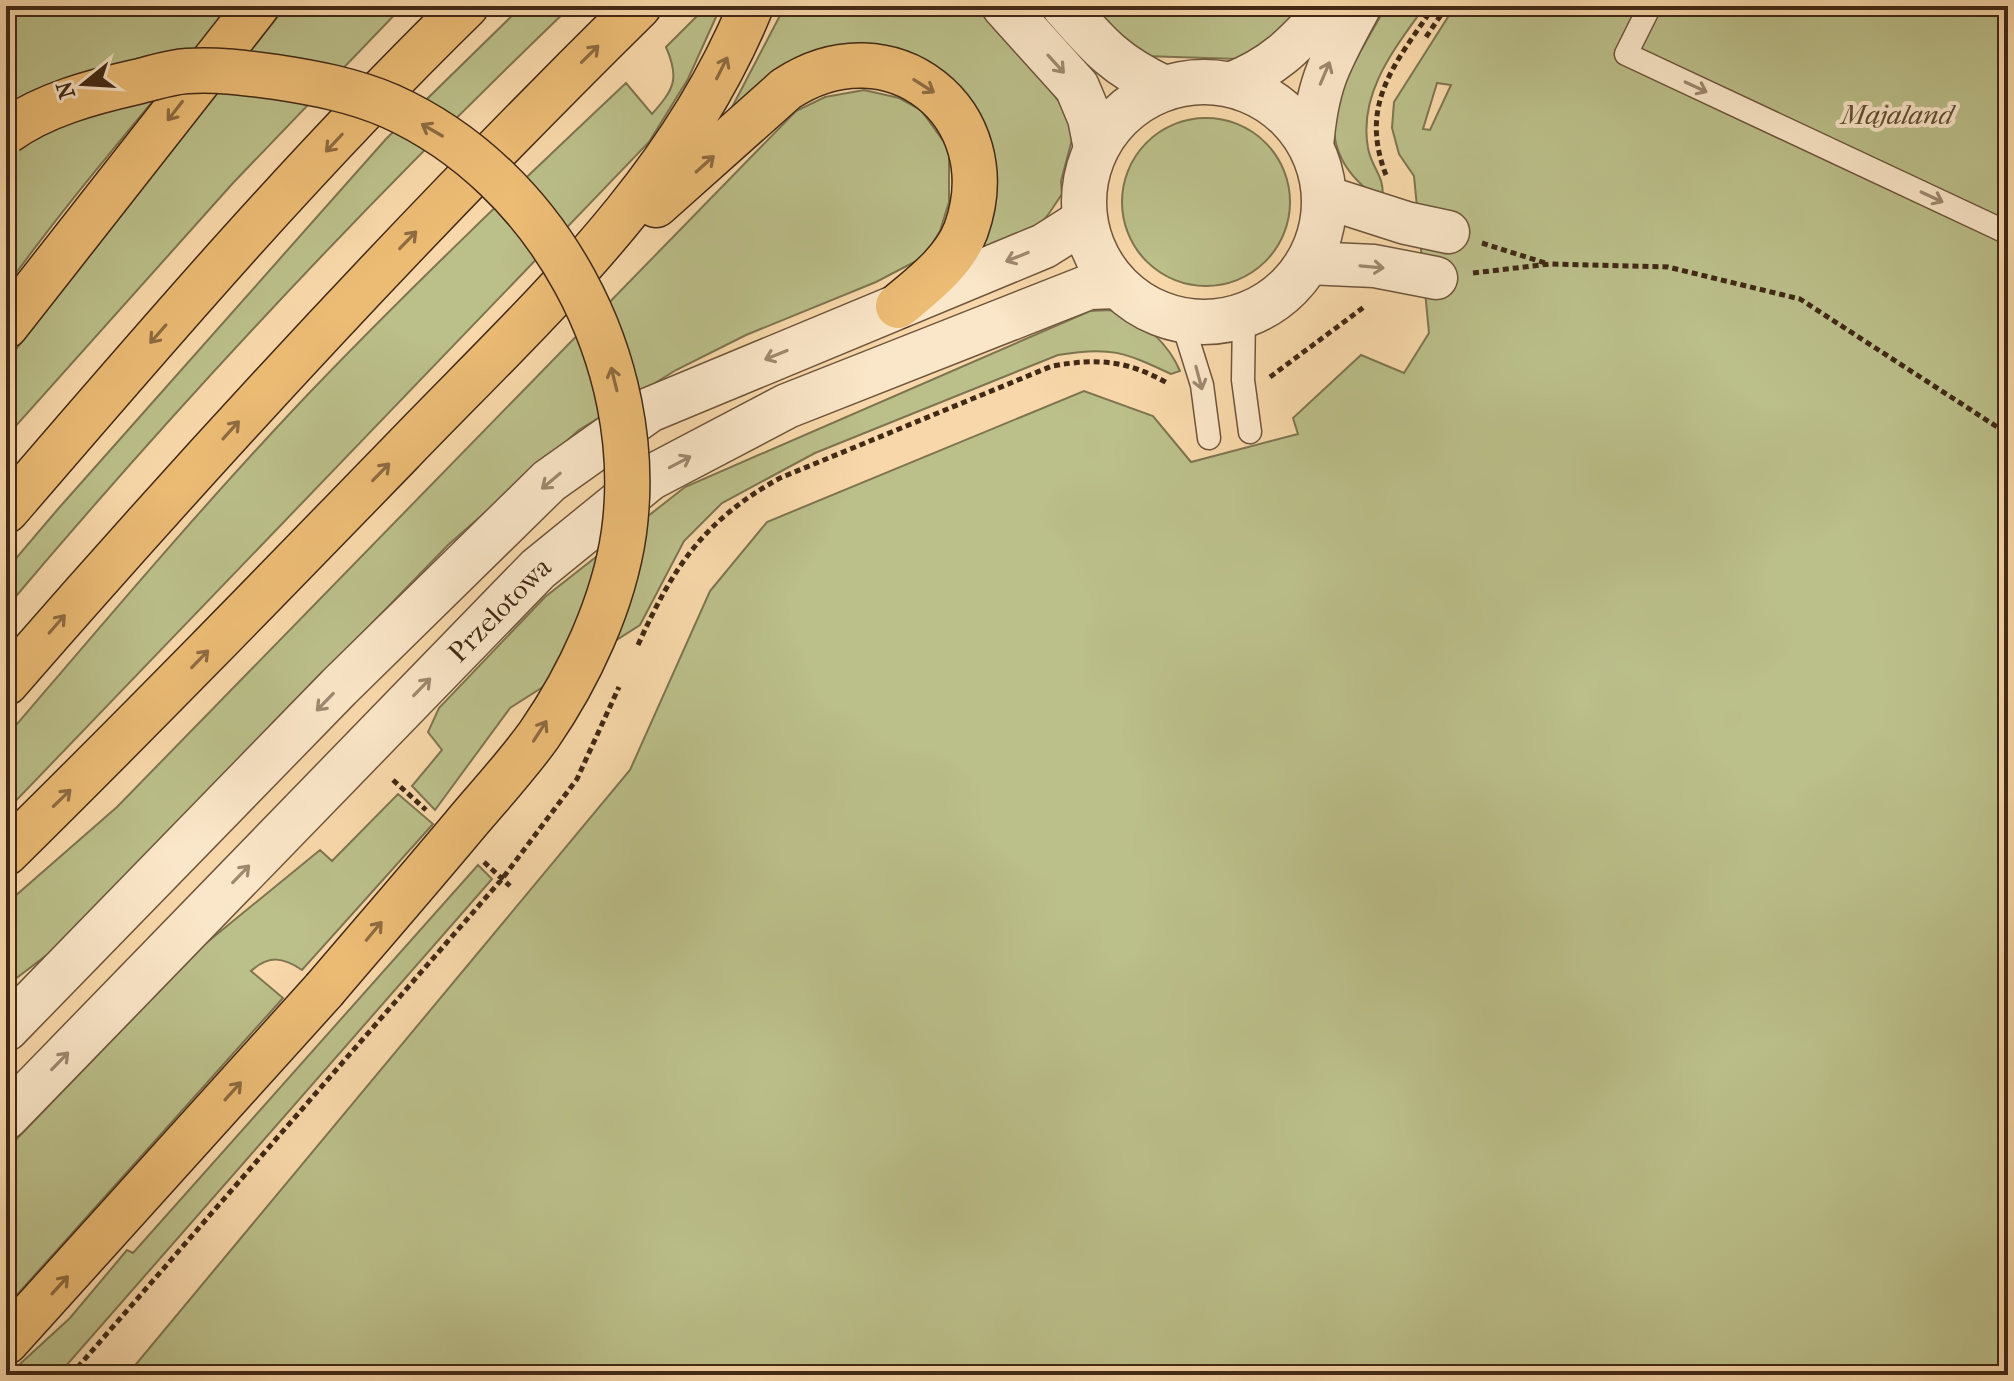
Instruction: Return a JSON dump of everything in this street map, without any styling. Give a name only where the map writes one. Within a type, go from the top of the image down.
[{"type":"highway","points":[[6,326],[257,6]]},
{"type":"highway","points":[[6,511],[175,316],[411,60],[466,6]]},
{"type":"highway","points":[[6,683],[283,372],[520,123],[639,6]]},
{"type":"highway","points":[[6,853],[157,704],[579,267],[677,148],[709,95],[751,6]]},
{"type":"highway","points":[[579,267],[682,184],[786,89],[821,70],[870,64],[889,67],[942,98],[956,116],[973,166],[971,209],[965,232],[936,275],[898,306]]},
{"type":"highway","points":[[6,132],[22,121],[70,100],[186,71],[247,73],[335,87],[391,107],[442,135],[494,176],[547,236],[576,284],[613,372],[626,444],[624,533],[613,578],[581,663],[539,735],[324,990],[6,1342]]},
{"type":"street","points":[[1004,6],[1077,87],[1090,118],[1096,148]]},
{"type":"street","points":[[1064,6],[1107,55],[1131,73],[1164,88]]},
{"type":"street","points":[[1230,84],[1263,71],[1283,57],[1330,6]]},
{"type":"street","points":[[1312,147],[1315,102],[1323,75],[1360,6]]},
{"type":"street","points":[[1197,81],[1230,84],[1263,97],[1282,111],[1312,147],[1321,172],[1325,197],[1321,231],[1308,263],[1291,285],[1270,304],[1244,316],[1213,322],[1182,321],[1147,308],[1117,286],[1096,255],[1085,220],[1085,183],[1096,148],[1125,111],[1164,88],[1197,81]]},
{"type":"street","points":[[1325,197],[1384,217],[1448,232]]},
{"type":"street","name":"Przelotowa","points":[[6,1029],[339,687],[549,481],[649,410],[1044,246],[1085,220]]},
{"type":"street","points":[[1308,263],[1374,266],[1436,278]]},
{"type":"street","name":"Przelotowa","points":[[6,1117],[538,569],[650,478],[787,406],[1089,287],[1117,286]]},
{"type":"lane","points":[[1650,6],[1626,54],[2008,233]]},
{"type":"lane","points":[[1244,316],[1243,380],[1250,432]]},
{"type":"lane","points":[[1182,321],[1202,385],[1209,438]]},
{"type":"path","points":[[1384,217],[1393,192],[1376,150],[1374,117],[1390,71],[1434,6]]},
{"type":"path","points":[[1426,37],[1447,6]]},
{"type":"path","points":[[1448,232],[1550,264]]},
{"type":"path","points":[[1436,278],[1550,264],[1668,267],[1800,299],[2008,434]]},
{"type":"path","points":[[1243,380],[1274,377],[1366,306],[1374,266]]},
{"type":"path","points":[[636,649],[662,592],[684,557],[714,521],[746,497],[780,478],[1052,366],[1091,359],[1147,372],[1174,386],[1202,385]]},
{"type":"path","points":[[71,1375],[502,879],[577,779],[623,678]]},
{"type":"green space","points":[[6,6],[230,6],[88,180],[6,287]]},
{"type":"green space","points":[[286,6],[403,6],[233,183],[6,437],[6,362]]},
{"type":"green space","points":[[522,6],[571,6],[424,151],[210,375],[6,608],[6,570],[58,509],[386,139]]},
{"type":"green space","points":[[707,6],[721,6],[688,79],[649,142],[6,811],[6,737],[158,560],[274,430],[352,349],[626,83],[652,114],[670,90],[674,76],[666,47]]},
{"type":"green space","points":[[785,6],[984,6],[1064,108],[1073,136],[1061,181],[1062,194],[1036,230],[978,258],[991,224],[995,193],[891,50],[843,47],[802,56],[765,78],[730,111]]},
{"type":"green space","points":[[1085,6],[1314,6],[1287,35],[1239,59],[1143,56]]},
{"type":"green space","points":[[1386,6],[1425,6],[1391,55],[1368,109],[1368,148],[1382,185],[1382,201],[1355,178],[1340,155],[1334,131],[1336,107],[1345,83]]},
{"type":"green space","name":"Majaland","points":[[1455,6],[2008,6],[2008,1375],[127,1375],[630,770],[710,591],[767,522],[1084,391],[1153,416],[1191,462],[1298,434],[1293,418],[1361,355],[1404,373],[1429,333],[1414,176],[1399,154],[1392,128],[1394,102]],"holes":[[[1437,83],[1451,85],[1430,130],[1423,129]]]},
{"type":"green space","points":[[864,90],[899,98],[921,110],[949,149],[949,202],[940,231],[924,257],[876,282],[746,335],[676,370],[579,430],[448,545],[56,948],[6,986],[6,904],[117,807],[796,111],[825,97]]},
{"type":"green space","points":[[1206,118],[1238,124],[1266,142],[1284,170],[1290,202],[1284,234],[1266,262],[1238,280],[1206,286],[1174,280],[1146,262],[1128,234],[1122,202],[1128,170],[1146,142],[1174,124]]},
{"type":"green space","points":[[1113,310],[1136,320],[1170,352],[1180,371],[1171,374],[1141,360],[1104,351],[1058,355],[815,453],[722,503],[684,541],[640,625],[510,708],[435,810],[412,786],[442,750],[428,732],[439,708],[545,597],[685,487],[1090,311]]},
{"type":"green space","points":[[398,794],[433,824],[302,970],[289,962],[270,960],[251,971],[283,998],[6,1307],[6,1150],[205,944],[320,850],[332,861]]},
{"type":"green space","points":[[478,865],[492,879],[58,1375],[8,1375],[70,1318],[127,1250],[133,1253]]}]
